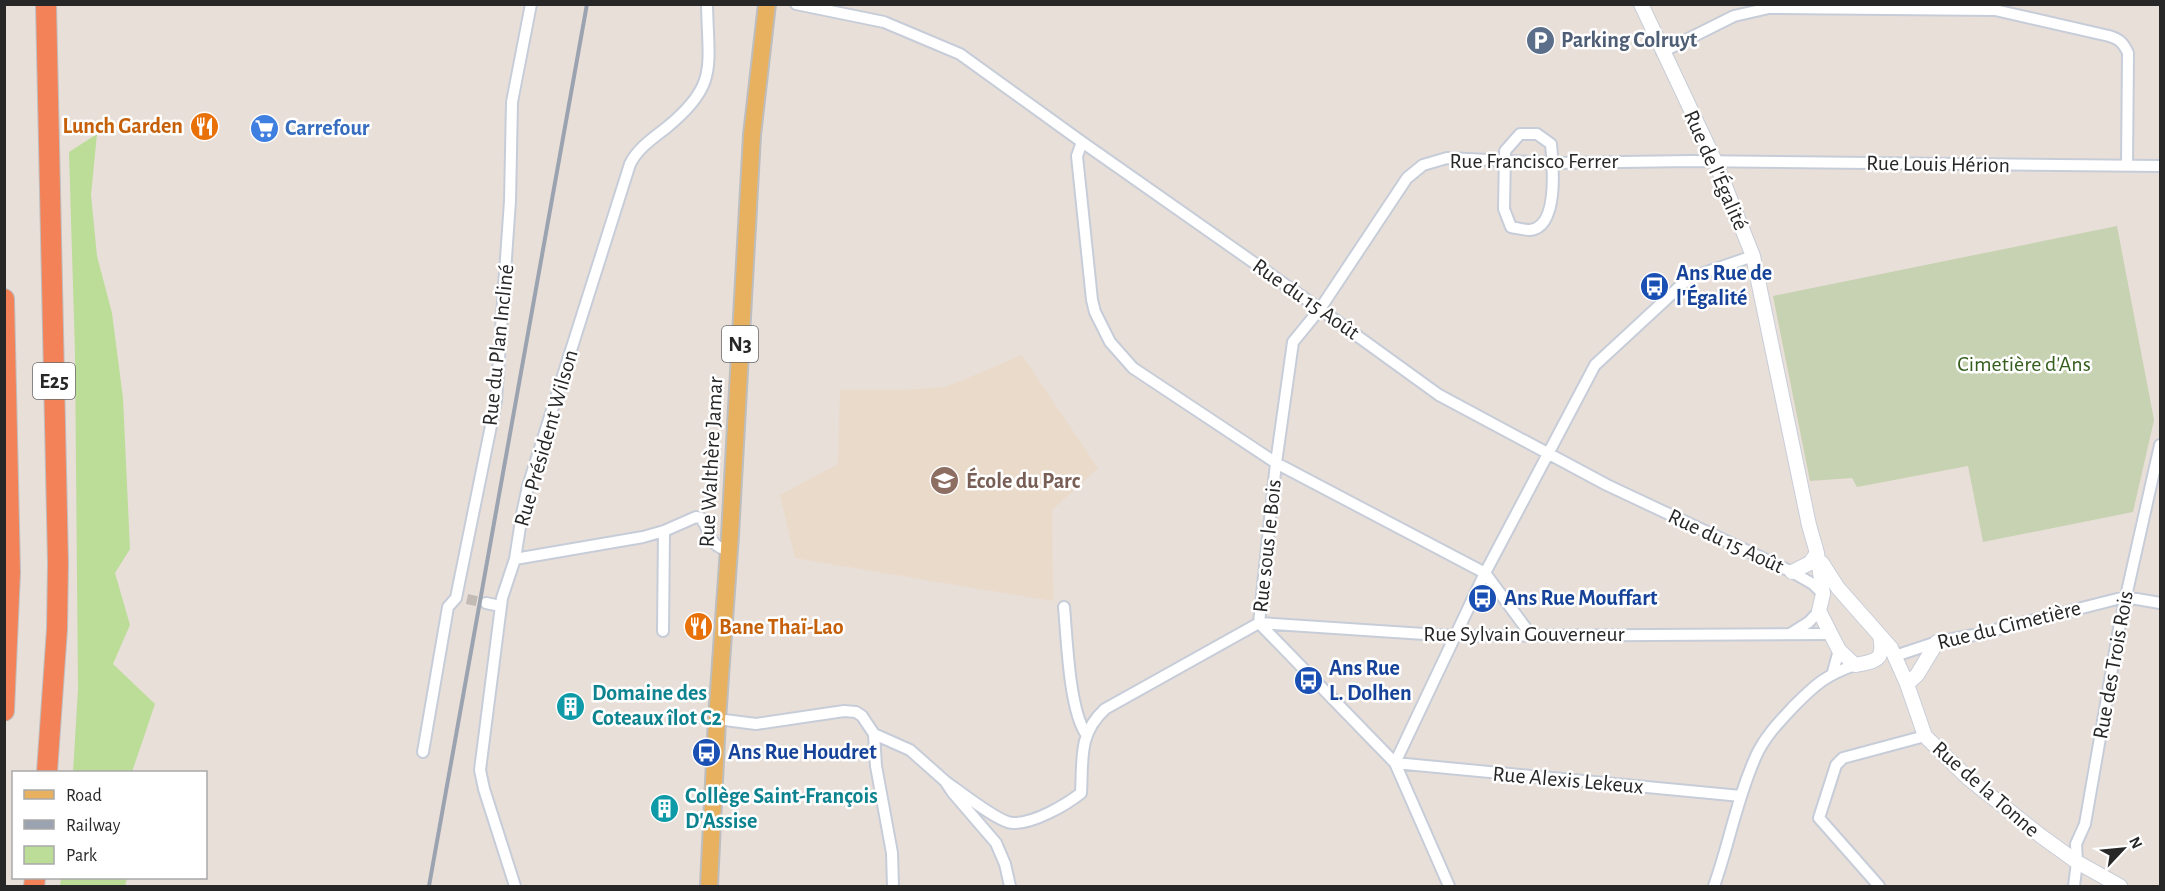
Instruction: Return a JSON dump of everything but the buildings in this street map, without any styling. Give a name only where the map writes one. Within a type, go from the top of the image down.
[{"type":"highway","name":"E25","points":[[46,4],[58,563],[57,629],[47,771]]},
{"type":"highway","name":"E25","points":[[4,299],[10,561],[4,711]]},
{"type":"main road","name":"Rue Walthère Jamar","points":[[709,886],[751,156],[767,4]]},
{"type":"street","name":"Rue du Plan Incliné","points":[[423,752],[448,607],[462,598],[496,401],[510,201],[512,102],[531,4]]},
{"type":"street","name":"Rue Président Wilson","points":[[515,886],[480,778],[500,606],[515,559],[528,486],[630,165],[639,150],[695,101],[705,81],[709,56],[707,4]]},
{"type":"street","name":"Rue du 15 Août","points":[[796,4],[884,22],[960,54],[1439,395],[1607,485],[1792,572],[1813,584],[1823,594]]},
{"type":"street","name":"Rue de l'Égalité","points":[[1641,4],[1715,161],[1753,256],[1809,525],[1817,553],[1823,594]]},
{"type":"street","points":[[1662,52],[1734,16],[1769,8],[1995,10],[2109,36],[2119,39],[2128,53],[2127,166]]},
{"type":"street","points":[[1520,134],[1537,134],[1551,144],[1553,163],[1551,206],[1545,222],[1531,230],[1511,227],[1504,208],[1505,151],[1520,134]]},
{"type":"street","points":[[1082,142],[1077,156],[1092,300],[1100,324],[1110,342],[1133,368],[1276,463],[1485,573],[1531,635]]},
{"type":"street","name":"Rue Francisco Ferrer","points":[[1320,309],[1407,178],[1423,165],[1447,158],[1553,163],[1715,161]]},
{"type":"street","name":"Rue Louis Hérion","points":[[1715,161],[2160,166]]},
{"type":"street","points":[[1395,763],[1485,573],[1595,365],[1689,278],[1753,256]]},
{"type":"street","name":"Rue sous le Bois","points":[[1086,734],[1094,719],[1105,708],[1259,623],[1276,463],[1293,342],[1320,309]]},
{"type":"street","name":"Rue des Trois Rois","points":[[2074,886],[2077,862],[2076,844],[2085,824],[2125,597],[2160,450]]},
{"type":"street","points":[[515,559],[643,537],[664,531],[696,517],[701,518],[709,532],[710,541],[716,547],[729,551]]},
{"type":"street","points":[[663,631],[664,531]]},
{"type":"street","points":[[1792,572],[1810,563],[1817,553]]},
{"type":"street","name":"Rue de l'Égalité","points":[[1817,553],[1838,588],[1895,656]]},
{"type":"street","points":[[1790,634],[1809,622],[1819,612],[1823,594],[1830,588],[1838,588]]},
{"type":"street","points":[[2125,597],[2160,603]]},
{"type":"street","name":"Rue du Cimetière","points":[[1895,656],[1937,642],[1979,634],[2125,597]]},
{"type":"street","points":[[486,603],[500,606]]},
{"type":"street","points":[[874,734],[910,750],[945,781],[995,815],[1012,823],[1038,817],[1067,804],[1081,793],[1086,734],[1081,726],[1074,699],[1065,607]]},
{"type":"street","points":[[1819,612],[1839,650],[1855,665]]},
{"type":"street","points":[[1259,623],[1395,763],[1449,886]]},
{"type":"street","name":"Rue Sylvain Gouverneur","points":[[1259,623],[1454,636],[1831,634]]},
{"type":"street","points":[[1874,661],[1880,657],[1882,650],[1880,636]]},
{"type":"street","points":[[1907,684],[1917,675],[1937,642]]},
{"type":"street","points":[[1833,672],[1839,650]]},
{"type":"street","points":[[1714,886],[1741,796],[1757,754],[1775,726],[1809,691],[1833,672],[1895,656]]},
{"type":"street","name":"Rue de la Tonne","points":[[1895,656],[1924,736],[1968,778],[2041,836],[2077,862],[2120,886]]},
{"type":"street","points":[[717,719],[756,724],[844,711],[855,712],[862,716],[874,734],[876,766],[892,853],[893,886]]},
{"type":"street","points":[[1879,886],[1819,819],[1836,765],[1843,758],[1924,736]]},
{"type":"street","name":"Rue Alexis Lekeux","points":[[1395,763],[1741,796]]},
{"type":"street","points":[[945,781],[996,843],[1005,864],[1010,886]]},
{"type":"shaded area","name":"École du Parc","points":[[1022,355],[1098,468],[1052,510],[1053,601],[795,558],[780,495],[838,464],[840,390],[946,387]]},
{"type":"green space","points":[[97,134],[91,195],[97,256],[112,313],[123,398],[130,549],[115,573],[130,625],[113,664],[155,704],[132,771],[73,771],[78,689],[75,354],[69,152]]},
{"type":"green space","name":"Cimetière d'Ans","points":[[2117,226],[2154,420],[2133,512],[1983,542],[1968,466],[1857,487],[1852,478],[1810,481],[1773,296]]},
{"type":"green space","points":[[61,879],[127,879],[125,886],[60,886]]},
{"type":"tunnel","points":[[467,599],[486,603]]},
{"type":"railway","points":[[429,886],[587,4]]},
{"type":"place","name":"Parking Colruyt","points":[[1540,40]]},
{"type":"place","name":"Lunch Garden","points":[[204,126]]},
{"type":"place","name":"Carrefour","points":[[264,128]]},
{"type":"place","name":"Ans Rue de l'Égalité","points":[[1655,286]]},
{"type":"place","name":"École du Parc","points":[[945,481]]},
{"type":"place","name":"Ans Rue Mouffart","points":[[1483,598]]},
{"type":"place","name":"Bane Thaï-Lao","points":[[698,627]]},
{"type":"place","name":"Ans Rue L. Dolhen","points":[[1308,681]]},
{"type":"place","name":"Domaine des Coteaux îlot C2","points":[[571,706]]},
{"type":"place","name":"Ans Rue Houdret","points":[[707,752]]},
{"type":"place","name":"Collège Saint-François D'Assise","points":[[664,809]]}]
